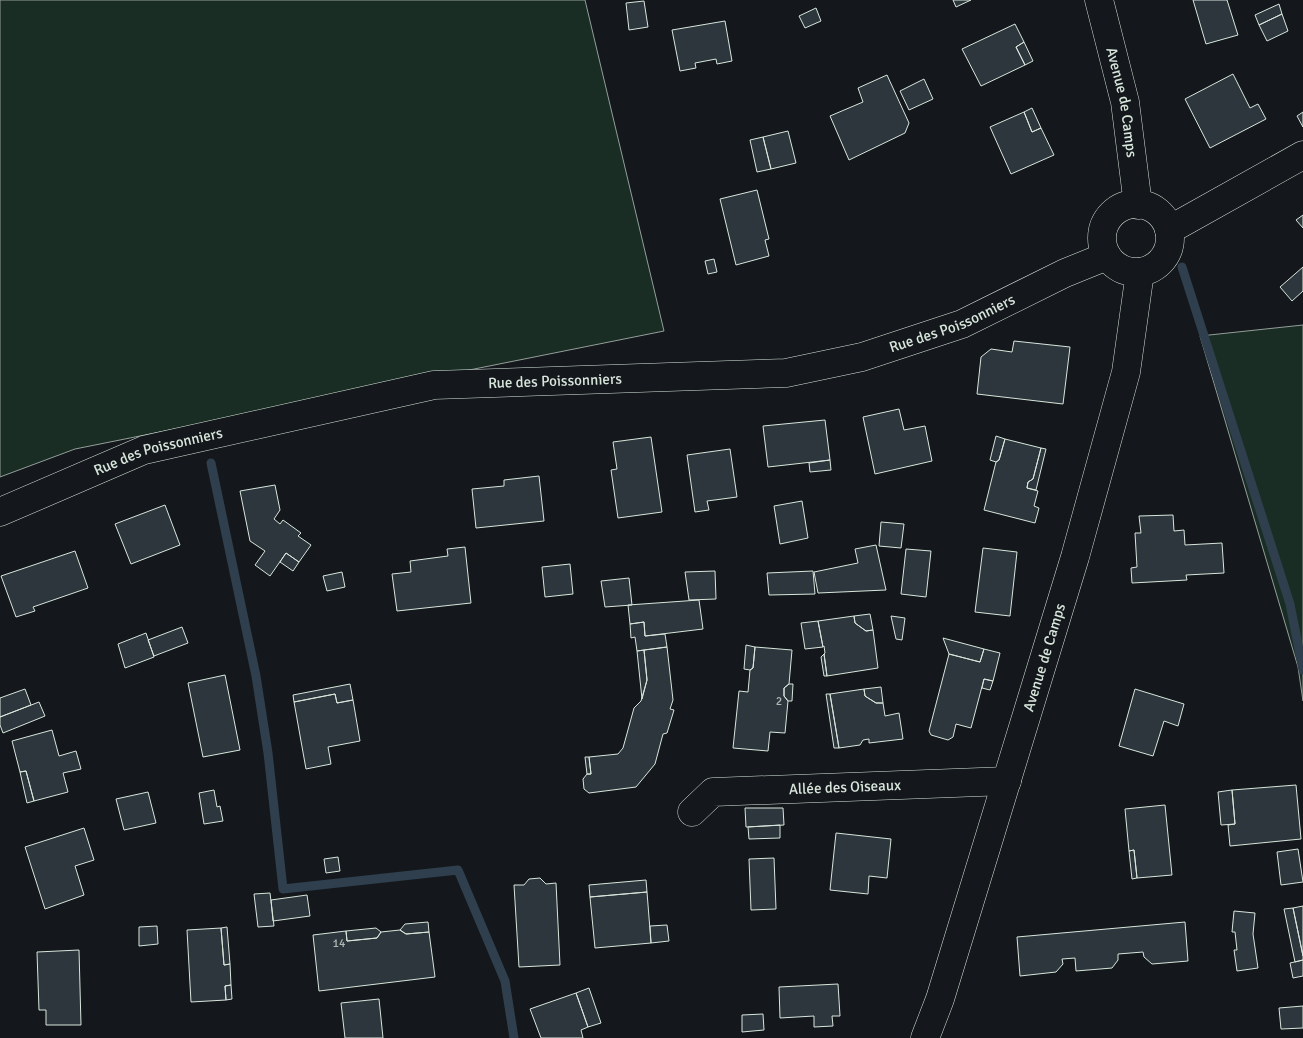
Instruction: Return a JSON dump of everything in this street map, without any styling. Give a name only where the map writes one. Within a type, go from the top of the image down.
[{"type":"street","name":"Avenue de Camps","points":[[1099,0],[1125,102],[1138,205]]},
{"type":"street","points":[[1169,230],[1303,155]]},
{"type":"street","points":[[1138,205],[1158,212],[1169,230],[1170,241],[1167,252],[1151,268],[1140,272],[1129,272],[1118,267],[1107,256],[1104,249],[1102,238],[1106,222],[1117,210],[1127,206],[1138,205]]},
{"type":"street","name":"Rue des Poissonniers","points":[[0,512],[144,450],[434,385],[786,373],[862,357],[962,324],[1065,273],[1107,256]]},
{"type":"street","name":"Avenue de Camps","points":[[925,1038],[940,999],[1075,557],[1126,372],[1140,272]]},
{"type":"street","name":"Allée des Oiseaux","points":[[692,812],[713,792],[1007,781]]},
{"type":"green space","points":[[0,0],[585,0],[664,331],[75,449],[0,477]]},
{"type":"green space","points":[[1303,325],[1303,701],[1298,667],[1200,336]]},
{"type":"building","points":[[953,0],[971,0],[956,7]]},
{"type":"building","points":[[1193,0],[1227,0],[1238,35],[1206,44]]},
{"type":"building","points":[[644,1],[648,27],[629,30],[626,3]]},
{"type":"building","points":[[1279,4],[1282,14],[1259,25],[1255,15]]},
{"type":"building","points":[[816,8],[821,21],[805,28],[799,16]]},
{"type":"building","points":[[1282,14],[1288,31],[1267,41],[1259,25]]},
{"type":"building","points":[[725,21],[732,61],[717,64],[716,59],[695,63],[696,68],[680,71],[672,30]]},
{"type":"building","points":[[1015,24],[1024,42],[1016,47],[1025,65],[981,86],[962,49]]},
{"type":"building","points":[[1024,42],[1033,61],[1025,65],[1016,47]]},
{"type":"building","points":[[1233,74],[1250,108],[1258,104],[1266,119],[1210,148],[1185,99]]},
{"type":"building","points":[[887,75],[909,123],[905,133],[849,160],[830,116],[863,102],[858,88]]},
{"type":"building","points":[[924,79],[933,99],[909,110],[900,91]]},
{"type":"building","points":[[1032,108],[1041,128],[1032,132],[1024,112]]},
{"type":"building","points":[[1024,112],[1032,132],[1041,128],[1054,155],[1011,174],[990,127]]},
{"type":"building","points":[[1303,112],[1303,127],[1297,116]]},
{"type":"building","points":[[788,131],[796,163],[771,169],[763,137]]},
{"type":"building","points":[[763,137],[771,169],[757,172],[750,140]]},
{"type":"building","points":[[757,190],[769,239],[765,240],[769,256],[736,265],[720,199]]},
{"type":"building","points":[[1303,215],[1303,228],[1296,220]]},
{"type":"building","points":[[714,259],[717,272],[708,274],[705,261]]},
{"type":"building","points":[[1303,267],[1303,291],[1292,301],[1280,287]]},
{"type":"building","points":[[1014,341],[1070,347],[1063,404],[977,394],[981,357],[991,349],[1012,352]]},
{"type":"building","points":[[899,409],[904,430],[925,426],[932,461],[875,474],[863,417]]},
{"type":"building","points":[[825,420],[830,460],[768,467],[763,426]]},
{"type":"building","points":[[996,436],[1005,439],[999,460],[996,462],[990,460]]},
{"type":"building","points":[[651,437],[662,512],[618,518],[611,470],[617,469],[613,442]]},
{"type":"building","points":[[1005,439],[1041,448],[1033,479],[1028,482],[1027,488],[1038,491],[1034,506],[1039,508],[1035,523],[984,510],[996,462],[999,460]]},
{"type":"building","points":[[1041,448],[1046,449],[1036,490],[1027,488],[1028,482],[1033,479]]},
{"type":"building","points":[[730,449],[737,497],[707,501],[709,510],[695,512],[687,455]]},
{"type":"building","points":[[830,460],[831,470],[810,472],[809,463]]},
{"type":"building","points":[[539,476],[544,521],[476,528],[472,489],[504,486],[504,480]]},
{"type":"building","points":[[275,485],[280,510],[274,519],[280,524],[283,520],[301,533],[298,536],[311,545],[299,562],[286,553],[270,576],[255,565],[265,551],[250,541],[240,491]]},
{"type":"building","points":[[802,501],[808,538],[780,544],[774,506]]},
{"type":"building","points":[[165,505],[180,545],[131,564],[115,524]]},
{"type":"building","points":[[1173,515],[1174,531],[1184,530],[1185,545],[1222,543],[1224,573],[1186,575],[1187,580],[1132,583],[1131,568],[1137,567],[1135,533],[1141,533],[1139,516]]},
{"type":"building","points":[[881,522],[904,524],[901,548],[879,546]]},
{"type":"building","points":[[876,545],[886,590],[818,593],[814,572],[858,563],[855,549]]},
{"type":"building","points":[[465,547],[471,603],[397,611],[392,574],[411,572],[410,561],[448,556],[447,549]]},
{"type":"building","points":[[983,548],[1017,552],[1010,616],[975,612]]},
{"type":"building","points":[[906,549],[931,551],[926,597],[901,594]]},
{"type":"building","points":[[75,551],[88,588],[33,607],[35,611],[16,617],[1,576]]},
{"type":"building","points":[[286,553],[299,562],[293,571],[280,562]]},
{"type":"building","points":[[570,564],[573,594],[545,597],[542,567]]},
{"type":"building","points":[[715,571],[716,599],[689,600],[685,572]]},
{"type":"building","points":[[813,571],[815,594],[769,595],[767,573]]},
{"type":"building","points":[[342,572],[345,587],[327,591],[323,576]]},
{"type":"building","points":[[629,578],[632,605],[605,607],[601,581]]},
{"type":"building","points":[[699,600],[703,629],[645,636],[644,622],[630,624],[628,605]]},
{"type":"building","points":[[870,614],[873,630],[866,631],[855,623],[854,616]]},
{"type":"building","points":[[854,616],[855,623],[866,631],[873,630],[878,668],[827,676],[824,646],[818,621]]},
{"type":"building","points":[[891,616],[905,618],[902,640],[896,639]]},
{"type":"building","points":[[818,621],[823,647],[805,649],[801,623]]},
{"type":"building","points":[[644,622],[645,636],[665,634],[667,647],[637,651],[635,637],[631,638],[630,624]]},
{"type":"building","points":[[182,627],[188,643],[154,656],[148,640]]},
{"type":"building","points":[[146,633],[154,657],[125,668],[118,644]]},
{"type":"building","points":[[943,638],[984,649],[980,662],[949,654]]},
{"type":"building","points":[[746,645],[755,647],[753,668],[750,670],[744,669]]},
{"type":"building","points":[[667,647],[673,700],[670,709],[674,710],[667,733],[663,734],[655,764],[636,787],[589,793],[584,789],[583,779],[587,774],[591,774],[589,757],[618,754],[623,748],[634,708],[641,701],[647,680],[644,650]]},
{"type":"building","points":[[755,647],[792,650],[789,684],[784,688],[784,696],[788,701],[785,733],[770,732],[768,751],[733,748],[739,691],[748,692]]},
{"type":"building","points":[[984,649],[1000,653],[993,681],[984,679],[971,728],[956,724],[953,737],[948,740],[931,735],[929,731],[949,654],[980,662]]},
{"type":"building","points":[[644,650],[647,680],[642,699],[637,651]]},
{"type":"building","points":[[824,654],[827,676],[824,676],[821,657]]},
{"type":"building","points":[[225,675],[240,750],[203,757],[188,683]]},
{"type":"building","points":[[984,679],[993,681],[990,690],[982,688]]},
{"type":"building","points":[[350,684],[353,700],[337,703],[335,694],[294,702],[293,695]]},
{"type":"building","points":[[789,684],[793,684],[792,701],[788,701],[784,696],[784,688]]},
{"type":"building","points":[[881,687],[883,703],[876,703],[865,696],[864,689]]},
{"type":"building","points":[[25,689],[31,705],[0,717],[0,698]]},
{"type":"building","points":[[864,689],[865,696],[876,703],[883,703],[885,716],[899,713],[903,739],[869,743],[869,739],[863,740],[860,745],[839,748],[830,694]]},
{"type":"building","points":[[1135,689],[1184,704],[1178,726],[1164,721],[1153,756],[1119,746]]},
{"type":"building","points":[[335,694],[337,703],[353,700],[360,741],[328,747],[331,764],[306,769],[294,702]]},
{"type":"building","points":[[826,694],[830,694],[839,748],[834,748]]},
{"type":"building","points":[[39,702],[45,716],[3,733],[0,717]]},
{"type":"building","points":[[52,730],[59,756],[76,751],[81,769],[63,773],[68,792],[34,801],[26,771],[20,772],[12,741]]},
{"type":"building","points":[[585,757],[589,757],[591,774],[587,774]]},
{"type":"building","points":[[26,771],[34,801],[27,803],[20,772]]},
{"type":"building","points":[[1296,785],[1301,839],[1230,846],[1228,825],[1235,824],[1232,790]]},
{"type":"building","points":[[214,790],[217,807],[220,806],[223,821],[204,824],[199,793]]},
{"type":"building","points":[[1232,790],[1235,824],[1221,825],[1218,792]]},
{"type":"building","points":[[148,792],[156,823],[124,830],[116,799]]},
{"type":"building","points":[[1165,805],[1172,875],[1137,878],[1134,850],[1129,851],[1125,809]]},
{"type":"building","points":[[745,808],[783,808],[784,825],[746,827]]},
{"type":"building","points":[[780,825],[780,838],[749,839],[748,827]]},
{"type":"building","points":[[84,828],[94,860],[75,866],[84,895],[45,909],[25,847]]},
{"type":"building","points":[[836,833],[891,839],[887,878],[869,876],[868,894],[830,890]]},
{"type":"building","points":[[1298,849],[1303,882],[1281,885],[1277,852]]},
{"type":"building","points":[[1134,850],[1137,878],[1132,879],[1129,851]]},
{"type":"building","points":[[338,857],[340,871],[326,873],[324,859]]},
{"type":"building","points":[[774,858],[776,909],[751,910],[749,859]]},
{"type":"building","points":[[540,878],[546,884],[556,883],[560,965],[519,967],[514,885],[524,885],[529,879]]},
{"type":"building","points":[[646,880],[647,892],[590,897],[589,885]]},
{"type":"building","points":[[647,892],[651,943],[595,948],[590,897]]},
{"type":"building","points":[[270,893],[274,926],[258,927],[254,894]]},
{"type":"building","points":[[307,895],[310,916],[273,921],[271,900]]},
{"type":"building","points":[[1303,906],[1303,956],[1293,908]]},
{"type":"building","points":[[1293,908],[1303,956],[1303,960],[1295,962],[1284,909]]},
{"type":"building","points":[[1234,911],[1255,913],[1253,934],[1258,968],[1237,971],[1234,950],[1237,950],[1235,932],[1232,932]]},
{"type":"building","points":[[428,922],[429,932],[406,934],[400,930],[405,924]]},
{"type":"building","points":[[1185,922],[1188,961],[1152,964],[1144,957],[1143,952],[1118,954],[1118,960],[1112,968],[1076,971],[1075,958],[1062,959],[1063,964],[1056,972],[1020,976],[1017,937]]},
{"type":"building","points":[[667,925],[669,941],[651,943],[650,926]]},
{"type":"building","points":[[157,926],[158,944],[139,946],[139,927]]},
{"type":"building","points":[[227,927],[230,964],[224,965],[221,928]]},
{"type":"building","points":[[221,928],[224,965],[230,964],[231,985],[225,986],[226,1000],[191,1002],[187,930]]},
{"type":"building","points":[[376,928],[381,932],[377,938],[347,941],[346,931]]},
{"type":"building","points":[[400,930],[406,934],[429,932],[435,977],[319,991],[313,935],[346,931],[347,941],[377,938],[381,932]]},
{"type":"building","points":[[79,950],[81,1025],[46,1025],[46,1010],[39,1010],[37,952]]},
{"type":"building","points":[[1303,960],[1303,976],[1293,978],[1290,963]]},
{"type":"building","points":[[838,984],[840,1016],[832,1016],[833,1026],[814,1027],[814,1016],[780,1018],[779,987]]},
{"type":"building","points":[[231,985],[232,999],[226,1000],[225,986]]},
{"type":"building","points":[[589,988],[601,1023],[588,1027],[576,993]]},
{"type":"building","points":[[576,993],[588,1027],[581,1030],[583,1038],[541,1038],[530,1009]]},
{"type":"building","points":[[379,999],[383,1038],[345,1038],[341,1003]]},
{"type":"building","points":[[1303,1006],[1303,1028],[1281,1029],[1279,1008]]},
{"type":"building","points":[[763,1014],[764,1030],[742,1032],[742,1015]]},
{"type":"waterway","points":[[1182,267],[1290,604],[1303,670]]},
{"type":"waterway","points":[[211,463],[256,676],[268,753],[283,889],[458,870],[505,981],[514,1038]]}]
